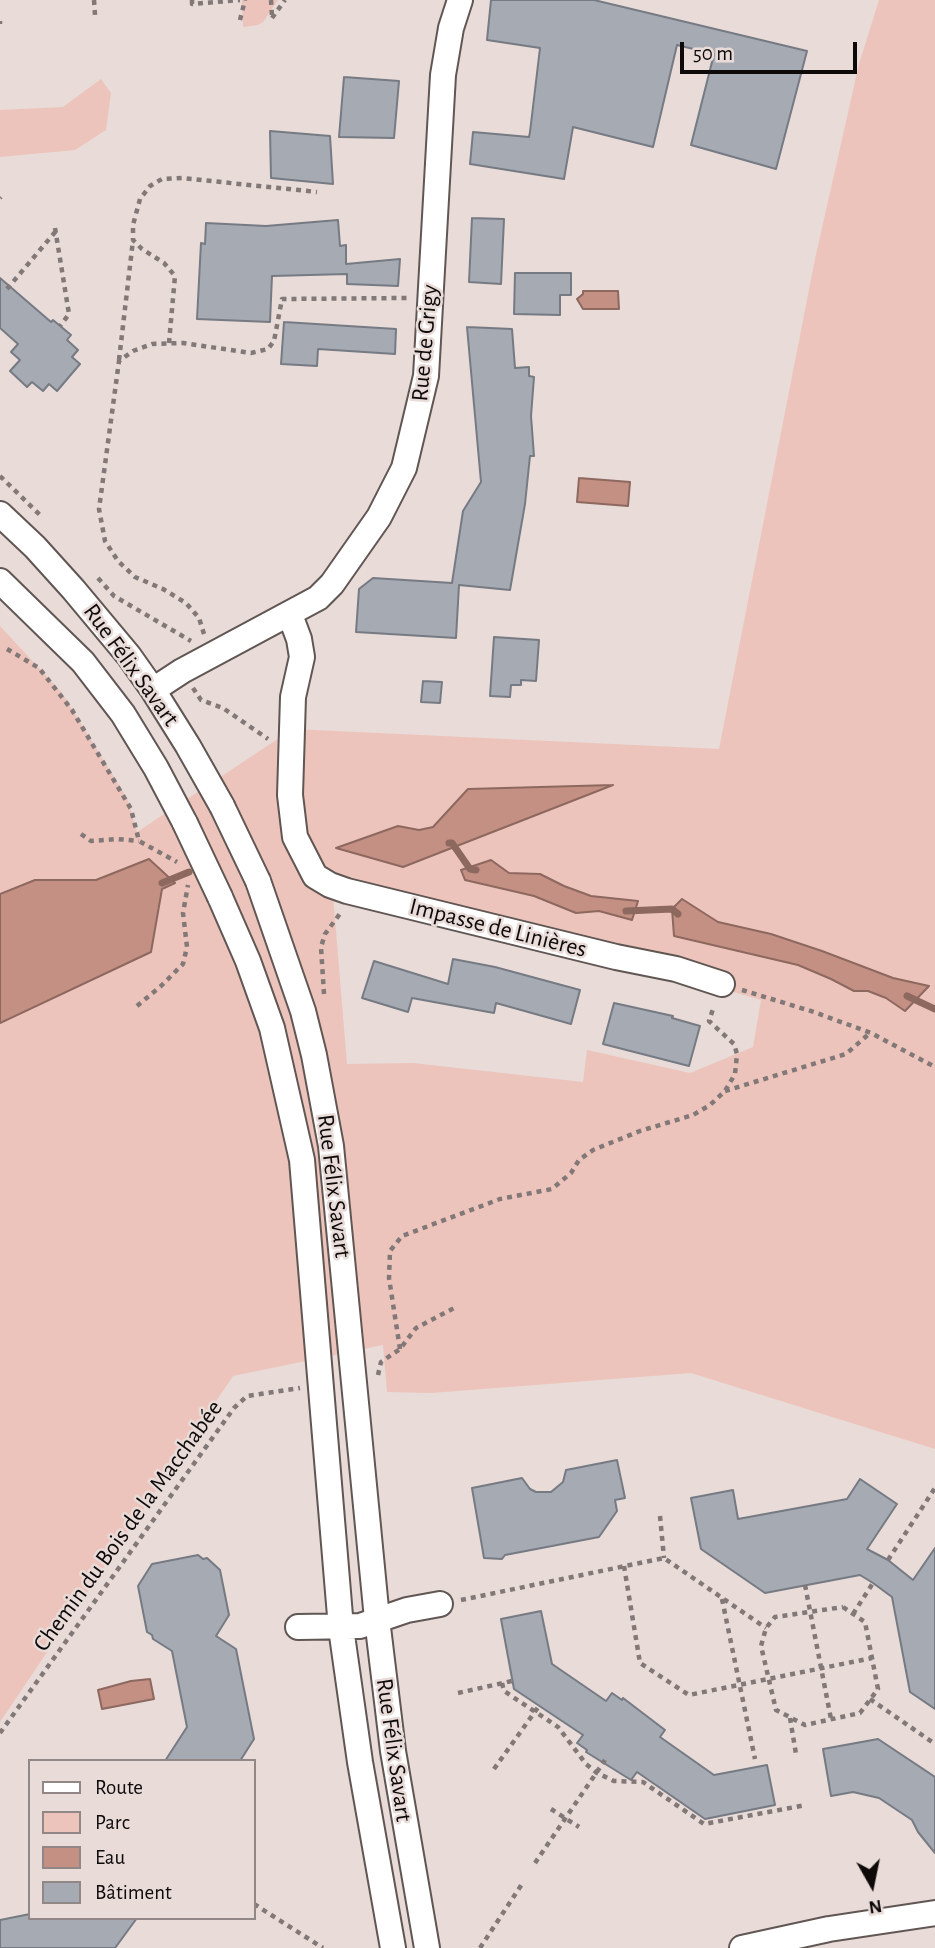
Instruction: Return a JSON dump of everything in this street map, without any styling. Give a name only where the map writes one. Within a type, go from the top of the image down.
[{"type":"street","name":"Rue de Grigy","points":[[153,690],[182,671],[318,598],[332,584],[379,517],[404,468],[426,376],[443,75],[451,28],[460,0]]},
{"type":"street","name":"Rue Félix Savart","points":[[0,514],[74,589],[153,690],[188,746],[222,806],[258,881],[303,1011],[331,1146],[377,1619],[393,1751],[427,1948]]},
{"type":"street","points":[[0,581],[83,662],[123,714],[156,768],[220,897],[248,961],[272,1028],[302,1160],[341,1628],[360,1762],[393,1948]]},
{"type":"street","name":"Impasse de Linières","points":[[290,615],[302,656],[293,697],[290,795],[295,837],[314,876],[348,891],[616,957],[676,969],[722,984]]},
{"type":"street","points":[[299,1627],[360,1626],[377,1619],[440,1604]]},
{"type":"street","points":[[742,1948],[829,1929],[935,1913]]},
{"type":"path","points":[[94,0],[95,15]]},
{"type":"path","points":[[192,0],[192,4],[242,0],[240,20]]},
{"type":"path","points":[[271,0],[272,18],[285,0]]},
{"type":"path","points":[[213,654],[199,618],[186,603],[135,577],[118,562],[105,541],[99,509],[119,360],[133,225],[140,199],[150,186],[162,179],[182,178],[317,192]]},
{"type":"path","points":[[7,289],[56,230],[69,314],[60,326]]},
{"type":"path","points":[[133,240],[142,250],[164,263],[175,276],[169,343]]},
{"type":"path","points":[[119,360],[152,344],[183,343],[251,353],[268,349],[274,341],[282,299],[430,298]]},
{"type":"path","points":[[0,476],[43,519]]},
{"type":"path","points":[[96,576],[114,596],[213,654]]},
{"type":"path","points":[[7,649],[39,668],[72,710],[131,810],[139,841]]},
{"type":"path","points":[[182,671],[201,701],[223,708],[261,733],[291,759]]},
{"type":"path","points":[[81,834],[91,841],[139,841],[161,851],[183,866]]},
{"type":"path","points":[[137,1006],[183,964],[187,947],[183,913],[188,884],[185,875]]},
{"type":"path","points":[[325,998],[321,947],[326,934],[344,909],[348,891]]},
{"type":"path","points":[[400,1349],[389,1278],[390,1251],[402,1236],[500,1199],[552,1189],[566,1179],[579,1160],[593,1150],[640,1131],[693,1115],[710,1105],[725,1091],[735,1074],[737,1054],[734,1044],[709,1021],[722,984],[814,1012],[871,1033],[935,1067]]},
{"type":"path","points":[[725,1091],[846,1054],[871,1033]]},
{"type":"path","points":[[377,1381],[381,1362],[400,1349],[416,1328],[456,1307]]},
{"type":"path","name":"Chemin du Bois de la Macchabée","points":[[0,1732],[234,1408],[247,1396],[322,1385]]},
{"type":"path","points":[[888,1560],[935,1488]]},
{"type":"path","points":[[660,1516],[664,1558]]},
{"type":"path","points":[[440,1604],[664,1558],[766,1628]]},
{"type":"path","points":[[624,1566],[640,1664],[689,1695],[872,1658]]},
{"type":"path","points":[[853,1614],[873,1583]]},
{"type":"path","points":[[806,1585],[831,1720]]},
{"type":"path","points":[[722,1598],[755,1759]]},
{"type":"path","points":[[843,1607],[853,1614],[865,1622],[878,1689],[860,1713],[805,1725],[776,1710],[761,1646],[766,1628],[775,1617],[843,1607]]},
{"type":"path","points":[[457,1693],[512,1681]]},
{"type":"path","points":[[502,1683],[504,1691],[558,1727],[586,1764],[597,1773],[614,1781],[643,1782],[704,1824],[806,1805]]},
{"type":"path","points":[[870,1699],[935,1744]]},
{"type":"path","points":[[494,1769],[539,1706]]},
{"type":"path","points":[[789,1717],[796,1754]]},
{"type":"path","points":[[535,1863],[605,1760]]},
{"type":"path","points":[[551,1809],[579,1827]]},
{"type":"path","points":[[480,1948],[522,1884]]},
{"type":"path","points":[[256,1905],[323,1948]]},
{"type":"green space","points":[[242,0],[278,0],[263,22],[243,27]]},
{"type":"green space","points":[[879,0],[935,0],[935,1449],[691,1373],[431,1393],[387,1392],[383,1345],[233,1376],[0,1722],[0,626],[62,693],[127,798],[137,832],[293,729],[719,749],[815,259],[859,64]],"holes":[[[333,895],[672,974],[761,1000],[753,1047],[690,1073],[587,1050],[583,1082],[413,1063],[347,1064]]]},
{"type":"green space","points":[[101,79],[111,93],[106,130],[75,150],[0,157],[0,110],[63,107]]},
{"type":"water","points":[[583,291],[618,291],[619,309],[583,309],[577,299]]},
{"type":"water","points":[[579,478],[630,482],[628,506],[577,502]]},
{"type":"water","points":[[613,785],[403,867],[336,848],[398,826],[419,830],[433,827],[468,789]]},
{"type":"water","points":[[149,859],[175,883],[162,889],[151,952],[0,1023],[0,894],[35,880],[96,880]]},
{"type":"water","points":[[491,860],[509,873],[540,874],[591,896],[638,901],[632,920],[599,911],[576,913],[534,896],[465,880],[461,870]]},
{"type":"water","points":[[682,899],[718,922],[771,934],[893,978],[929,986],[905,1011],[886,998],[868,991],[854,991],[798,965],[674,936],[672,909]]},
{"type":"water","points":[[150,1679],[154,1699],[102,1709],[98,1690]]},
{"type":"building","points":[[491,0],[594,0],[807,51],[776,169],[691,145],[714,54],[677,45],[653,147],[573,127],[564,179],[470,164],[473,132],[529,137],[530,132],[540,48],[487,40]]},
{"type":"building","points":[[344,77],[399,81],[394,138],[339,137]]},
{"type":"building","points":[[270,131],[330,136],[333,184],[271,178]]},
{"type":"building","points":[[472,218],[504,219],[501,284],[469,282]]},
{"type":"building","points":[[338,220],[340,246],[346,245],[346,264],[400,259],[398,286],[347,284],[347,274],[272,276],[270,322],[197,319],[201,243],[205,244],[206,223],[266,226]]},
{"type":"building","points":[[515,273],[571,273],[571,295],[560,295],[560,315],[514,314]]},
{"type":"building","points":[[0,278],[51,322],[53,320],[71,335],[67,340],[78,350],[72,357],[80,364],[57,391],[49,384],[43,391],[32,382],[27,387],[10,371],[20,360],[11,352],[18,344],[0,328]]},
{"type":"building","points":[[284,322],[396,329],[395,354],[318,349],[317,366],[281,364]]},
{"type":"building","points":[[467,327],[512,329],[515,368],[529,367],[529,376],[534,377],[531,416],[534,456],[530,456],[525,504],[510,590],[459,585],[456,638],[356,632],[359,589],[373,578],[452,583],[463,511],[481,482]]},
{"type":"building","points":[[494,637],[539,640],[536,681],[521,680],[521,685],[511,685],[510,697],[490,696]]},
{"type":"building","points":[[423,681],[442,682],[440,703],[421,702]]},
{"type":"building","points":[[453,959],[495,967],[580,990],[571,1024],[496,1003],[494,1013],[412,998],[408,1012],[362,998],[374,961],[448,984]]},
{"type":"building","points":[[614,1003],[673,1016],[672,1018],[700,1026],[689,1066],[603,1044]]},
{"type":"building","points":[[617,1460],[625,1498],[615,1500],[617,1511],[599,1537],[505,1555],[502,1559],[484,1558],[472,1488],[522,1478],[530,1489],[536,1492],[551,1492],[563,1482],[566,1470]]},
{"type":"building","points":[[860,1479],[897,1504],[867,1549],[888,1560],[913,1580],[935,1548],[935,1709],[910,1692],[892,1597],[873,1583],[860,1575],[765,1593],[701,1549],[691,1498],[733,1490],[738,1519],[847,1499]]},
{"type":"building","points":[[198,1555],[203,1559],[207,1558],[220,1570],[229,1615],[216,1636],[236,1649],[254,1739],[241,1759],[166,1759],[187,1727],[172,1651],[147,1632],[138,1586],[152,1564]]},
{"type":"building","points":[[541,1611],[552,1664],[606,1701],[612,1693],[622,1700],[623,1698],[665,1730],[660,1737],[714,1775],[767,1765],[775,1805],[705,1819],[637,1772],[631,1780],[586,1752],[587,1750],[577,1743],[583,1735],[514,1689],[501,1619]]},
{"type":"building","points":[[878,1739],[935,1777],[935,1853],[912,1820],[879,1798],[853,1792],[831,1796],[823,1749]]},
{"type":"building","points":[[28,1914],[28,1920],[136,1920],[115,1948],[0,1948],[0,1920]]},
{"type":"waterway","points":[[449,843],[452,843],[470,869],[476,870]]},
{"type":"waterway","points":[[162,883],[189,872]]},
{"type":"waterway","points":[[626,911],[672,909],[678,914]]},
{"type":"waterway","points":[[907,996],[935,1009]]}]
